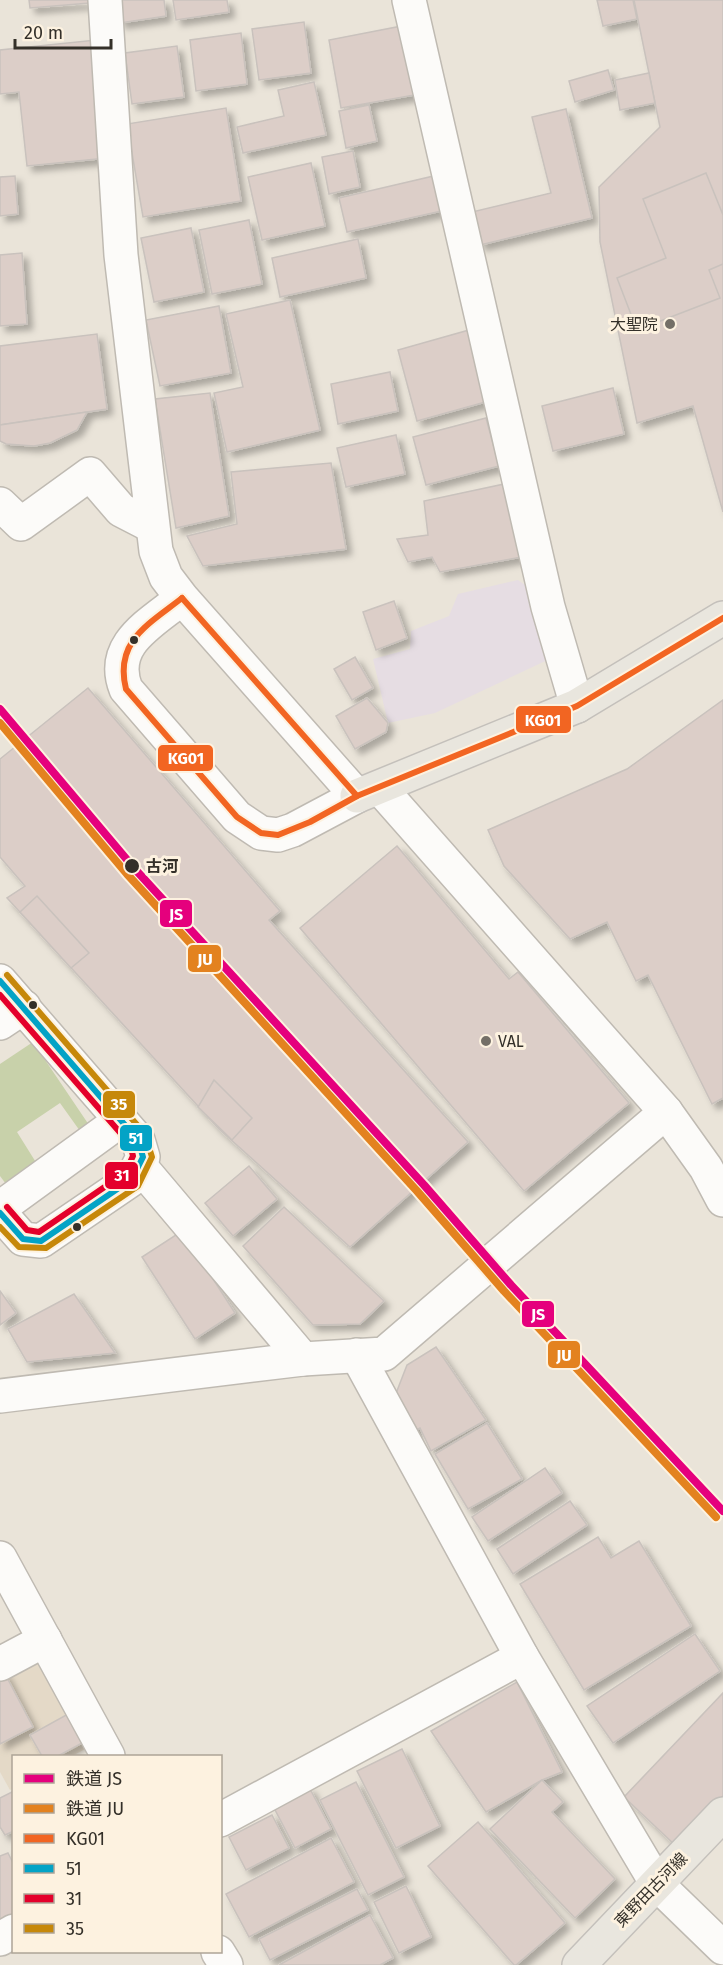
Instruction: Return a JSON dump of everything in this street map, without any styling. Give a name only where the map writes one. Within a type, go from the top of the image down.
[{"type":"main road","points":[[368,792],[577,706],[723,618]]},
{"type":"main road","name":"東野田古河線","points":[[579,1965],[723,1814]]},
{"type":"street","points":[[105,0],[121,255],[152,526],[156,551],[166,577],[182,598],[368,792],[666,1112],[706,1168],[723,1200]]},
{"type":"street","points":[[409,0],[548,607],[577,706]]},
{"type":"street","points":[[0,504],[21,524],[90,474],[121,510],[152,526]]},
{"type":"street","points":[[182,598],[130,642],[123,651],[120,674],[131,694],[237,817],[261,833],[278,835],[310,822],[368,792]]},
{"type":"street","points":[[0,981],[12,1015],[121,1120],[142,1148],[140,1166],[132,1179],[41,1241],[23,1239],[0,1213]]},
{"type":"street","points":[[0,1396],[303,1359],[384,1354],[666,1112]]},
{"type":"street","points":[[0,1208],[121,1120]]},
{"type":"street","points":[[140,1166],[303,1359]]},
{"type":"street","points":[[357,1355],[522,1657],[657,1884],[723,1948]]},
{"type":"street","points":[[0,1558],[107,1755]]},
{"type":"street","points":[[0,1664],[45,1640]]},
{"type":"street","points":[[222,1819],[522,1657]]},
{"type":"shaded area","points":[[518,580],[532,590],[556,656],[435,713],[388,723],[373,659],[410,649],[411,631],[449,616],[458,594]]},
{"type":"shaded area","points":[[43,1650],[93,1745],[74,1755],[12,1755],[12,1789],[10,1790],[0,1772],[0,1673]]},
{"type":"green space","points":[[33,1042],[89,1125],[80,1131],[60,1103],[17,1132],[37,1164],[6,1184],[0,1176],[0,1064]]},
{"type":"building","points":[[29,0],[90,0],[90,3],[30,8]]},
{"type":"building","points":[[116,0],[164,0],[166,16],[120,23]]},
{"type":"building","points":[[173,0],[227,0],[229,12],[176,20]]},
{"type":"building","points":[[597,0],[633,0],[637,19],[603,26]]},
{"type":"building","name":"大聖院","points":[[634,0],[723,0],[723,512],[693,406],[637,423],[600,242],[599,187],[660,127]]},
{"type":"building","points":[[304,22],[311,73],[259,80],[252,29]]},
{"type":"building","points":[[407,25],[420,94],[341,108],[329,40]]},
{"type":"building","points":[[241,33],[247,84],[196,91],[190,40]]},
{"type":"building","points":[[96,40],[107,158],[27,166],[19,92],[0,94],[0,50]]},
{"type":"building","points":[[177,46],[184,97],[132,104],[125,53]]},
{"type":"building","points":[[608,70],[614,90],[575,102],[569,81]]},
{"type":"building","points":[[649,73],[655,103],[620,110],[615,80]]},
{"type":"building","points":[[314,82],[326,135],[243,153],[237,127],[284,116],[278,90]]},
{"type":"building","points":[[369,105],[377,141],[346,148],[339,111]]},
{"type":"building","points":[[226,108],[241,201],[143,217],[127,124]]},
{"type":"building","points":[[566,109],[592,218],[480,245],[472,212],[551,193],[532,117]]},
{"type":"building","points":[[353,151],[360,187],[329,194],[322,157]]},
{"type":"building","points":[[311,163],[325,226],[262,240],[248,177]]},
{"type":"building","points":[[706,173],[723,215],[723,264],[709,270],[720,298],[637,330],[617,278],[666,258],[643,199]]},
{"type":"building","points":[[438,175],[446,210],[347,232],[339,198]]},
{"type":"building","points":[[15,176],[18,214],[0,216],[0,177]]},
{"type":"building","points":[[249,220],[262,284],[212,294],[199,230]]},
{"type":"building","points":[[191,228],[204,292],[154,302],[141,238]]},
{"type":"building","points":[[358,239],[366,278],[280,297],[272,258]]},
{"type":"building","points":[[22,253],[27,324],[0,326],[0,255]]},
{"type":"building","points":[[290,300],[320,430],[227,452],[214,393],[243,387],[226,314]]},
{"type":"building","points":[[219,306],[231,373],[160,386],[146,320]]},
{"type":"building","points":[[469,330],[489,401],[417,421],[398,350]]},
{"type":"building","points":[[97,334],[107,409],[0,425],[0,346]]},
{"type":"building","points":[[390,372],[398,411],[338,424],[331,384]]},
{"type":"building","points":[[613,388],[624,434],[553,451],[542,406]]},
{"type":"building","points":[[210,393],[229,516],[176,528],[155,399]]},
{"type":"building","points":[[87,412],[77,430],[50,443],[34,446],[6,444],[0,441],[0,425]]},
{"type":"building","points":[[486,418],[499,466],[426,485],[413,437]]},
{"type":"building","points":[[396,435],[405,474],[346,487],[337,448]]},
{"type":"building","points":[[331,463],[346,549],[203,566],[187,536],[237,524],[231,472]]},
{"type":"building","points":[[509,483],[527,556],[440,572],[432,557],[408,562],[397,539],[428,535],[424,501]]},
{"type":"building","points":[[394,601],[407,638],[376,650],[363,612]]},
{"type":"building","points":[[355,657],[373,688],[352,700],[334,669]]},
{"type":"building","points":[[88,688],[280,911],[269,920],[468,1142],[350,1247],[219,1129],[7,898],[25,886],[0,857],[0,759]]},
{"type":"building","points":[[367,698],[388,723],[386,732],[355,749],[336,716]]},
{"type":"building","points":[[723,700],[723,1098],[712,1104],[648,975],[636,981],[607,922],[570,939],[504,866],[488,830],[627,769]]},
{"type":"building","name":"VAL","points":[[397,846],[509,979],[518,972],[629,1103],[524,1191],[300,928]]},
{"type":"building","points":[[37,896],[89,953],[71,968],[20,912]]},
{"type":"building","points":[[214,1080],[252,1118],[232,1140],[198,1107]]},
{"type":"building","points":[[249,1166],[277,1199],[233,1236],[205,1203]]},
{"type":"building","points":[[284,1207],[384,1301],[360,1324],[313,1325],[243,1246]]},
{"type":"building","points":[[182,1231],[235,1313],[195,1339],[142,1257]]},
{"type":"building","points":[[0,1291],[16,1313],[0,1325]]},
{"type":"building","points":[[74,1294],[115,1353],[27,1362],[8,1329]]},
{"type":"building","points":[[436,1347],[486,1420],[431,1451],[420,1428],[408,1434],[395,1396],[407,1365]]},
{"type":"building","points":[[487,1423],[522,1479],[468,1509],[435,1454]]},
{"type":"building","points":[[545,1468],[562,1493],[488,1541],[472,1517]]},
{"type":"building","points":[[570,1501],[587,1525],[513,1574],[497,1549]]},
{"type":"building","points":[[598,1537],[611,1558],[639,1541],[691,1626],[584,1690],[520,1584]]},
{"type":"building","points":[[695,1634],[720,1671],[613,1743],[587,1706]]},
{"type":"building","points":[[4,1672],[33,1727],[0,1744],[0,1674]]},
{"type":"building","points":[[517,1682],[562,1772],[542,1780],[486,1812],[431,1731]]},
{"type":"building","points":[[723,1693],[723,1796],[676,1846],[624,1797]]},
{"type":"building","points":[[68,1714],[84,1742],[60,1755],[41,1755],[30,1735]]},
{"type":"building","points":[[402,1749],[440,1826],[396,1848],[357,1771]]},
{"type":"building","points":[[542,1780],[563,1802],[552,1812],[615,1879],[575,1918],[490,1829]]},
{"type":"building","points":[[356,1782],[404,1877],[368,1895],[320,1800]]},
{"type":"building","points":[[309,1787],[331,1829],[295,1848],[273,1806]]},
{"type":"building","points":[[12,1792],[12,1832],[5,1835],[0,1827],[0,1798]]},
{"type":"building","points":[[272,1815],[289,1848],[246,1870],[229,1837]]},
{"type":"building","points":[[478,1822],[565,1923],[516,1965],[428,1866]]},
{"type":"building","points":[[331,1838],[354,1882],[249,1937],[226,1894]]},
{"type":"building","points":[[8,1853],[12,1861],[12,1918],[0,1924],[0,1856]]},
{"type":"building","points":[[406,1886],[431,1937],[399,1953],[374,1902]]},
{"type":"building","points":[[357,1889],[368,1910],[270,1960],[259,1939]]},
{"type":"building","points":[[370,1915],[393,1958],[380,1965],[279,1965]]},
{"type":"rail line","name":"JS","points":[[0,709],[134,868],[424,1185],[511,1285],[723,1511]]},
{"type":"rail line","name":"JU","points":[[0,723],[127,874],[417,1191],[504,1291],[716,1517]]},
{"type":"transit line","name":"KG01","points":[[182,598],[137,635],[130,646],[125,658],[126,689],[237,817],[261,833],[278,835],[310,822],[357,796],[577,706],[723,618]]},
{"type":"transit line","name":"KG01","points":[[182,598],[357,796]]},
{"type":"transit line","name":"35","points":[[0,1227],[19,1247],[46,1248],[138,1186],[152,1157],[145,1134],[7,975]]},
{"type":"transit line","name":"51","points":[[0,981],[138,1140],[143,1157],[132,1179],[41,1241],[23,1239],[0,1213]]},
{"type":"transit line","name":"31","points":[[0,995],[130,1144],[133,1156],[125,1173],[39,1232],[27,1230],[7,1207]]},
{"type":"place","name":"大聖院","points":[[670,324]]},
{"type":"place","name":"古河","points":[[132,866]]},
{"type":"place","name":"VAL","points":[[486,1041]]}]
